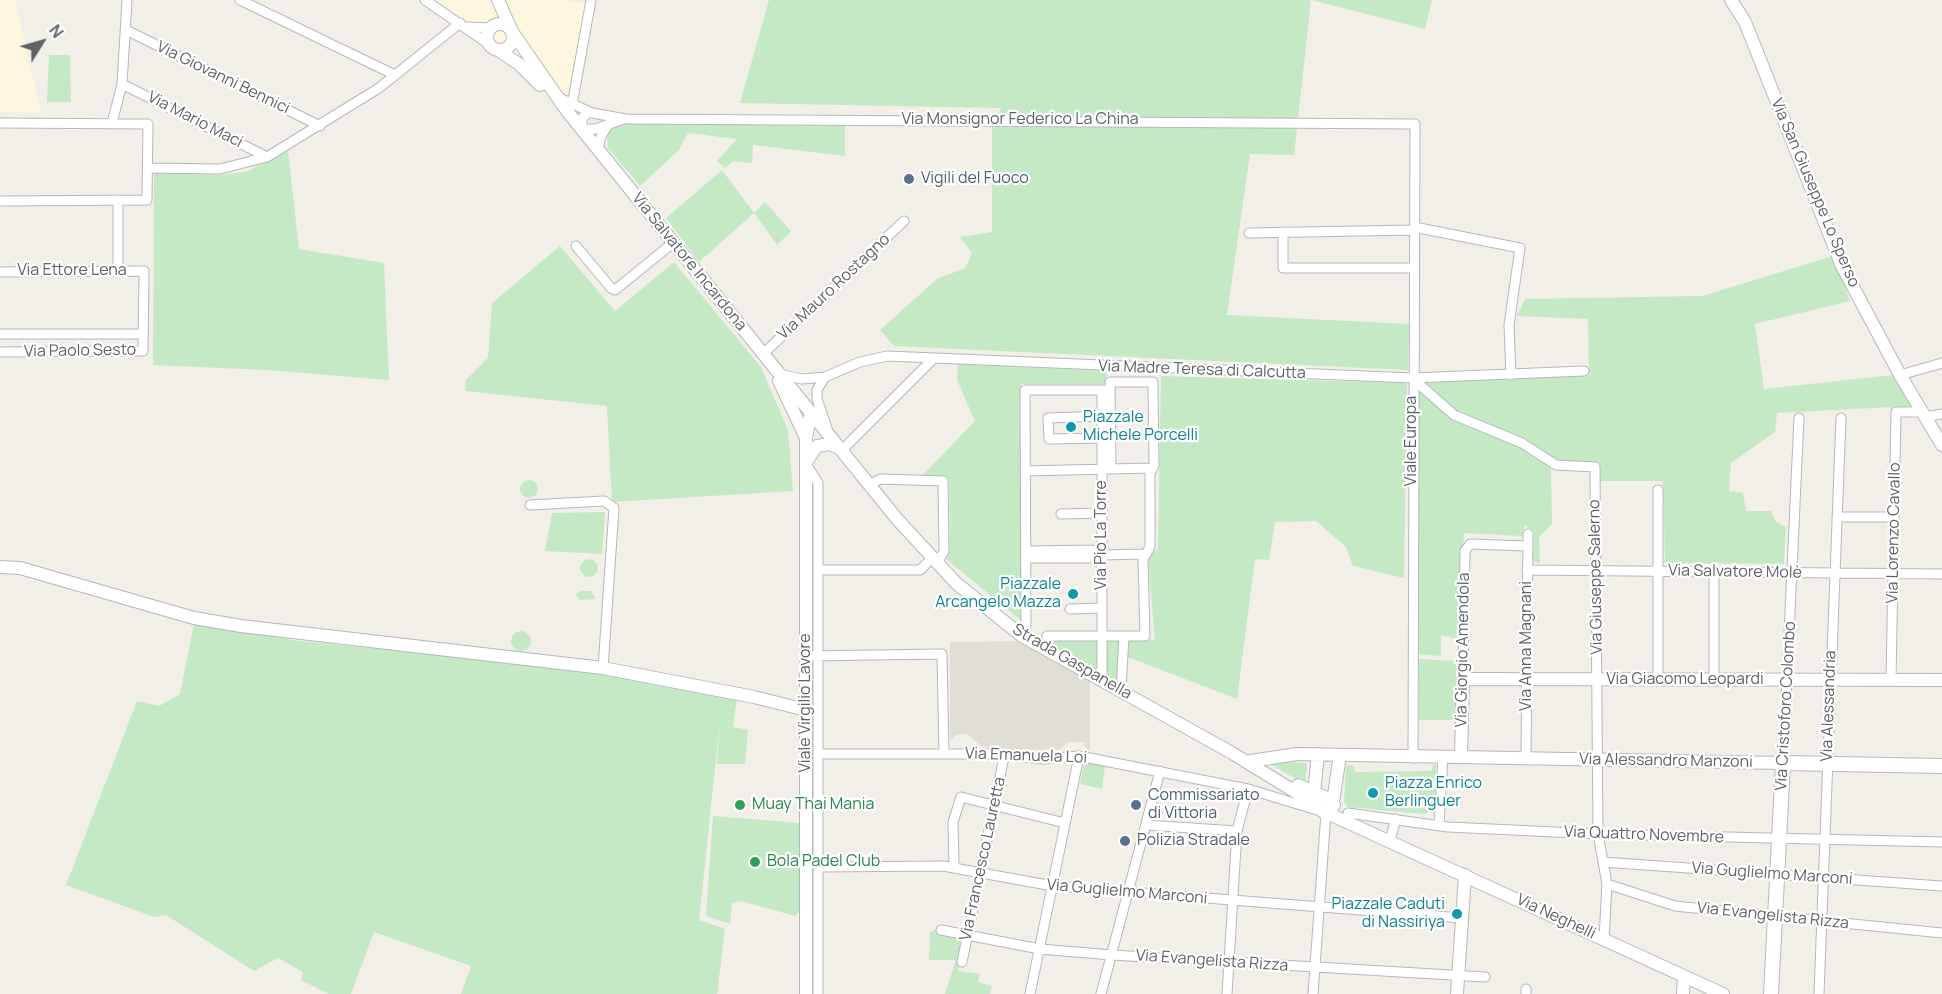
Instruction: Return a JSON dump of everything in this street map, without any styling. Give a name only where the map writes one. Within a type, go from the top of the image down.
[{"type":"main road","name":"Via Alessandro Manzoni","points":[[1784,763],[1942,766]]},
{"type":"main road","name":"Via Cristoforo Colombo","points":[[1771,994],[1784,763]]},
{"type":"street","points":[[112,123],[122,84],[127,0]]},
{"type":"street","points":[[240,0],[395,75]]},
{"type":"street","points":[[425,0],[519,64],[569,108],[626,119]]},
{"type":"street","points":[[494,47],[488,36],[493,27],[496,0]]},
{"type":"street","points":[[496,0],[512,31],[556,95],[569,108]]},
{"type":"street","points":[[569,108],[591,0]]},
{"type":"street","name":"Via San Giuseppe Lo Sperso","points":[[1731,0],[1745,22],[1842,266],[1900,375],[1942,445]]},
{"type":"street","points":[[147,168],[220,169],[267,157],[320,126],[395,75],[461,24],[493,27],[503,24],[512,31]]},
{"type":"street","name":"Via Giovanni Bennici","points":[[126,30],[320,126]]},
{"type":"street","points":[[494,47],[510,46],[512,31]]},
{"type":"street","name":"Via Mario Maci","points":[[122,84],[267,157]]},
{"type":"street","name":"Via Salvatore Incardona","points":[[569,108],[582,129],[811,412]]},
{"type":"street","points":[[589,112],[582,118],[582,129],[595,129],[626,119]]},
{"type":"street","name":"Via Monsignor Federico La China","points":[[626,119],[1123,120],[1414,124]]},
{"type":"street","points":[[0,123],[148,124],[147,200],[0,201]]},
{"type":"street","name":"Viale Europa","points":[[1413,758],[1414,124]]},
{"type":"street","points":[[598,149],[601,136],[608,125]]},
{"type":"street","points":[[118,200],[118,271]]},
{"type":"street","name":"Via Mauro Rostagno","points":[[766,358],[904,221]]},
{"type":"street","points":[[1249,233],[1414,228],[1520,248],[1509,325],[1511,375]]},
{"type":"street","points":[[1283,232],[1283,268],[1414,268]]},
{"type":"street","points":[[576,246],[615,290],[674,242]]},
{"type":"street","name":"Via Ettore Lena","points":[[0,272],[144,271],[143,334]]},
{"type":"street","points":[[0,334],[143,334]]},
{"type":"street","name":"Via Paolo Sesto","points":[[0,352],[143,351],[143,334]]},
{"type":"street","name":"Via Madre Teresa di Calcutta","points":[[779,374],[805,379],[825,377],[860,362],[887,356],[1412,378],[1584,371]]},
{"type":"street","points":[[766,358],[806,438]]},
{"type":"street","points":[[818,994],[812,881],[818,867],[820,754],[813,656],[819,570],[818,483],[806,464],[817,446],[830,444],[842,450],[934,358]]},
{"type":"street","points":[[1900,375],[1942,363]]},
{"type":"street","points":[[811,412],[816,392],[825,377]]},
{"type":"street","name":"Via Giuseppe Salerno","points":[[1412,378],[1454,415],[1522,443],[1556,465],[1595,467],[1596,760],[1598,834],[1607,884],[1604,939]]},
{"type":"street","points":[[805,379],[800,383],[796,395],[804,398],[816,392]]},
{"type":"street","points":[[1047,636],[1144,636],[1143,559],[1150,547],[1153,382],[1110,382],[1106,390],[1105,471]]},
{"type":"street","points":[[1026,626],[1025,390],[1106,390]]},
{"type":"street","points":[[816,392],[819,410],[831,437]]},
{"type":"street","name":"Viale Virgilio Lavore","points":[[807,994],[812,881],[806,710],[813,656],[806,438],[811,412]]},
{"type":"street","name":"Strada Gaspanella","points":[[811,412],[934,561],[981,604],[1022,636],[1324,805]]},
{"type":"street","name":"Via Lorenzo Cavallo","points":[[1891,680],[1896,412],[1924,414]]},
{"type":"street","points":[[1924,414],[1942,414]]},
{"type":"street","points":[[1102,438],[1049,439],[1048,418],[1106,416]]},
{"type":"street","name":"Via Pio La Torre","points":[[1102,681],[1102,513],[1105,471],[1102,438],[1106,416]]},
{"type":"street","name":"Via Cristoforo Colombo","points":[[1784,763],[1799,418]]},
{"type":"street","name":"Via Alessandria","points":[[1819,994],[1841,418]]},
{"type":"street","points":[[1025,473],[1152,468]]},
{"type":"street","points":[[819,570],[920,570],[944,551],[943,481],[880,479],[870,485]]},
{"type":"street","points":[[1658,490],[1658,679]]},
{"type":"street","points":[[530,505],[604,501],[614,508],[603,668]]},
{"type":"street","points":[[1061,514],[1102,513]]},
{"type":"street","points":[[1837,517],[1894,517]]},
{"type":"street","name":"Via Anna Magnani","points":[[1526,758],[1528,534]]},
{"type":"street","name":"Via Giorgio Amendola","points":[[1461,757],[1465,551],[1470,544],[1527,546]]},
{"type":"street","points":[[1026,555],[1145,554]]},
{"type":"street","points":[[0,567],[20,568],[194,618],[241,626],[603,668],[754,697],[806,710]]},
{"type":"street","name":"Via Salvatore Molè","points":[[1527,570],[1942,574]]},
{"type":"street","points":[[1714,572],[1714,680]]},
{"type":"street","points":[[1070,609],[1102,608]]},
{"type":"street","points":[[1121,692],[1124,636]]},
{"type":"street","points":[[813,656],[942,654],[944,754]]},
{"type":"street","name":"Via Giacomo Leopardi","points":[[1463,679],[1942,680]]},
{"type":"street","name":"Strada Gaspanella","points":[[1232,753],[1251,761],[1324,805]]},
{"type":"street","name":"Via Emanuela Loi","points":[[820,754],[944,754],[1044,759],[1079,756],[1324,805]]},
{"type":"street","name":"Via Alessandro Manzoni","points":[[1251,761],[1298,754],[1318,754],[1413,758],[1443,756],[1784,763]]},
{"type":"street","points":[[1313,994],[1324,805],[1318,754]]},
{"type":"street","points":[[1324,805],[1340,755]]},
{"type":"street","points":[[1030,994],[1079,756]]},
{"type":"street","points":[[1439,826],[1443,756]]},
{"type":"street","name":"Via Francesco Lauretta","points":[[962,962],[1004,757]]},
{"type":"street","points":[[1101,994],[1160,771]]},
{"type":"street","points":[[1265,794],[1273,778]]},
{"type":"street","points":[[1227,994],[1237,831],[1248,789]]},
{"type":"street","points":[[954,868],[953,822],[961,797],[1065,823]]},
{"type":"street","points":[[1324,805],[1348,813],[1390,840]]},
{"type":"street","points":[[1324,805],[1390,840]]},
{"type":"street","name":"Via Quattro Novembre","points":[[1348,813],[1439,826],[1598,834],[1942,842]]},
{"type":"street","points":[[1390,840],[1396,819]]},
{"type":"street","points":[[1146,825],[1237,831]]},
{"type":"street","name":"Via Neghelli","points":[[1390,840],[1722,994]]},
{"type":"street","name":"Via Guglielmo Marconi","points":[[1603,862],[1942,886]]},
{"type":"street","name":"Via Guglielmo Marconi","points":[[818,867],[954,868],[1053,886],[1462,918]]},
{"type":"street","points":[[1456,994],[1465,875]]},
{"type":"street","name":"Via Evangelista Rizza","points":[[1607,884],[1675,906],[1942,933]]},
{"type":"street","name":"Via Evangelista Rizza","points":[[941,930],[1040,949],[1229,963],[1485,977]]},
{"type":"street","points":[[1683,994],[1684,976]]},
{"type":"shaded area","points":[[0,0],[15,0],[41,113],[0,112]]},
{"type":"shaded area","points":[[435,0],[566,0],[594,6],[579,101],[557,93],[522,61]]},
{"type":"shaded area","points":[[1021,641],[1090,680],[1090,752],[1084,742],[1068,742],[1059,750],[1047,749],[1047,753],[996,750],[981,746],[967,734],[956,735],[950,740],[950,642]]},
{"type":"green space","points":[[769,0],[1311,0],[1294,155],[1250,154],[1227,315],[1409,324],[1408,370],[894,346],[880,330],[937,279],[965,268],[972,253],[960,237],[992,232],[992,128],[1001,108],[740,103]]},
{"type":"green space","points":[[1312,0],[1432,0],[1425,29]]},
{"type":"green space","points":[[49,55],[70,55],[71,102],[47,102]]},
{"type":"green space","points":[[626,123],[845,126],[845,156],[753,145],[752,163],[733,161],[725,168],[717,161],[737,139],[688,133],[679,150],[640,186],[608,148],[607,135],[610,130]]},
{"type":"green space","points":[[288,151],[299,249],[384,263],[389,380],[266,370],[153,365],[154,173],[220,175],[246,172]]},
{"type":"green space","points":[[722,170],[754,213],[699,262],[666,218]]},
{"type":"green space","points":[[765,202],[791,231],[777,245],[754,213]]},
{"type":"green space","points":[[560,246],[615,311],[674,262],[761,367],[788,430],[793,491],[612,502],[607,406],[465,391],[466,380],[488,358],[492,303]]},
{"type":"green space","points":[[1833,256],[1850,301],[1755,324],[1764,389],[1892,375],[1912,406],[1777,413],[1775,432],[1731,463],[1729,491],[1743,493],[1746,511],[1771,511],[1776,522],[1786,527],[1784,564],[1665,563],[1663,481],[1599,481],[1600,468],[1551,467],[1552,524],[1539,537],[1540,563],[1533,561],[1534,532],[1525,525],[1522,536],[1464,533],[1457,639],[1441,635],[1441,656],[1419,654],[1417,389],[1423,382],[1589,376],[1588,319],[1517,316],[1525,299],[1702,296]]},
{"type":"green space","points":[[958,364],[1107,371],[1106,384],[1021,384],[1023,622],[946,559],[950,550],[949,479],[922,476],[975,421],[957,380]]},
{"type":"green space","points":[[1161,376],[1407,383],[1404,578],[1353,566],[1346,547],[1316,521],[1275,522],[1269,560],[1255,559],[1237,699],[1128,657],[1129,641],[1155,640],[1148,557],[1158,549]]},
{"type":"green space","points":[[529,480],[535,483],[538,489],[535,495],[529,498],[523,495],[520,489],[523,483]]},
{"type":"green space","points":[[605,512],[602,554],[545,551],[552,513]]},
{"type":"green space","points":[[589,559],[595,562],[598,568],[595,574],[589,577],[583,574],[580,568],[583,562]]},
{"type":"green space","points":[[581,591],[591,591],[596,599],[580,600],[576,594]]},
{"type":"green space","points":[[194,623],[299,641],[540,665],[737,697],[733,727],[748,730],[745,764],[717,764],[720,722],[699,920],[725,929],[717,994],[461,994],[471,966],[374,932],[351,994],[329,994],[301,980],[303,972],[278,958],[254,971],[166,915],[154,917],[66,885],[137,701],[159,706],[180,694]]},
{"type":"green space","points":[[521,631],[528,634],[531,641],[528,648],[521,651],[514,648],[511,641],[514,634]]},
{"type":"green space","points":[[1030,637],[1123,638],[1120,689]]},
{"type":"green space","points":[[1419,659],[1457,661],[1456,720],[1419,720]]},
{"type":"green space","points":[[1084,762],[1105,766],[1102,789],[1080,784]]},
{"type":"green space","points":[[1307,763],[1305,784],[1270,764]]},
{"type":"green space","points":[[1346,765],[1354,766],[1355,772],[1431,771],[1433,765],[1436,765],[1435,806],[1425,814],[1348,807],[1344,802]]},
{"type":"green space","name":"Bola Padel Club","points":[[713,816],[800,823],[800,911],[795,916],[741,901],[732,903],[730,924],[706,916]]},
{"type":"green space","points":[[938,929],[966,936],[958,971],[980,974],[978,982],[992,986],[990,994],[945,994],[956,960],[929,960],[930,932]]},
{"type":"place","name":"Vigili del Fuoco","points":[[909,179]]},
{"type":"place","name":"Piazzale Michele Porcelli","points":[[1071,427]]},
{"type":"place","name":"Piazzale Arcangelo Mazza","points":[[1073,594]]},
{"type":"place","name":"Piazza Enrico Berlinguer","points":[[1373,793]]},
{"type":"place","name":"Muay Thai Mania","points":[[740,805]]},
{"type":"place","name":"Commissariato di Vittoria","points":[[1136,805]]},
{"type":"place","name":"Polizia Stradale","points":[[1125,841]]},
{"type":"place","name":"Bola Padel Club","points":[[755,862]]},
{"type":"place","name":"Piazzale Caduti di Nassiriya","points":[[1457,914]]}]
